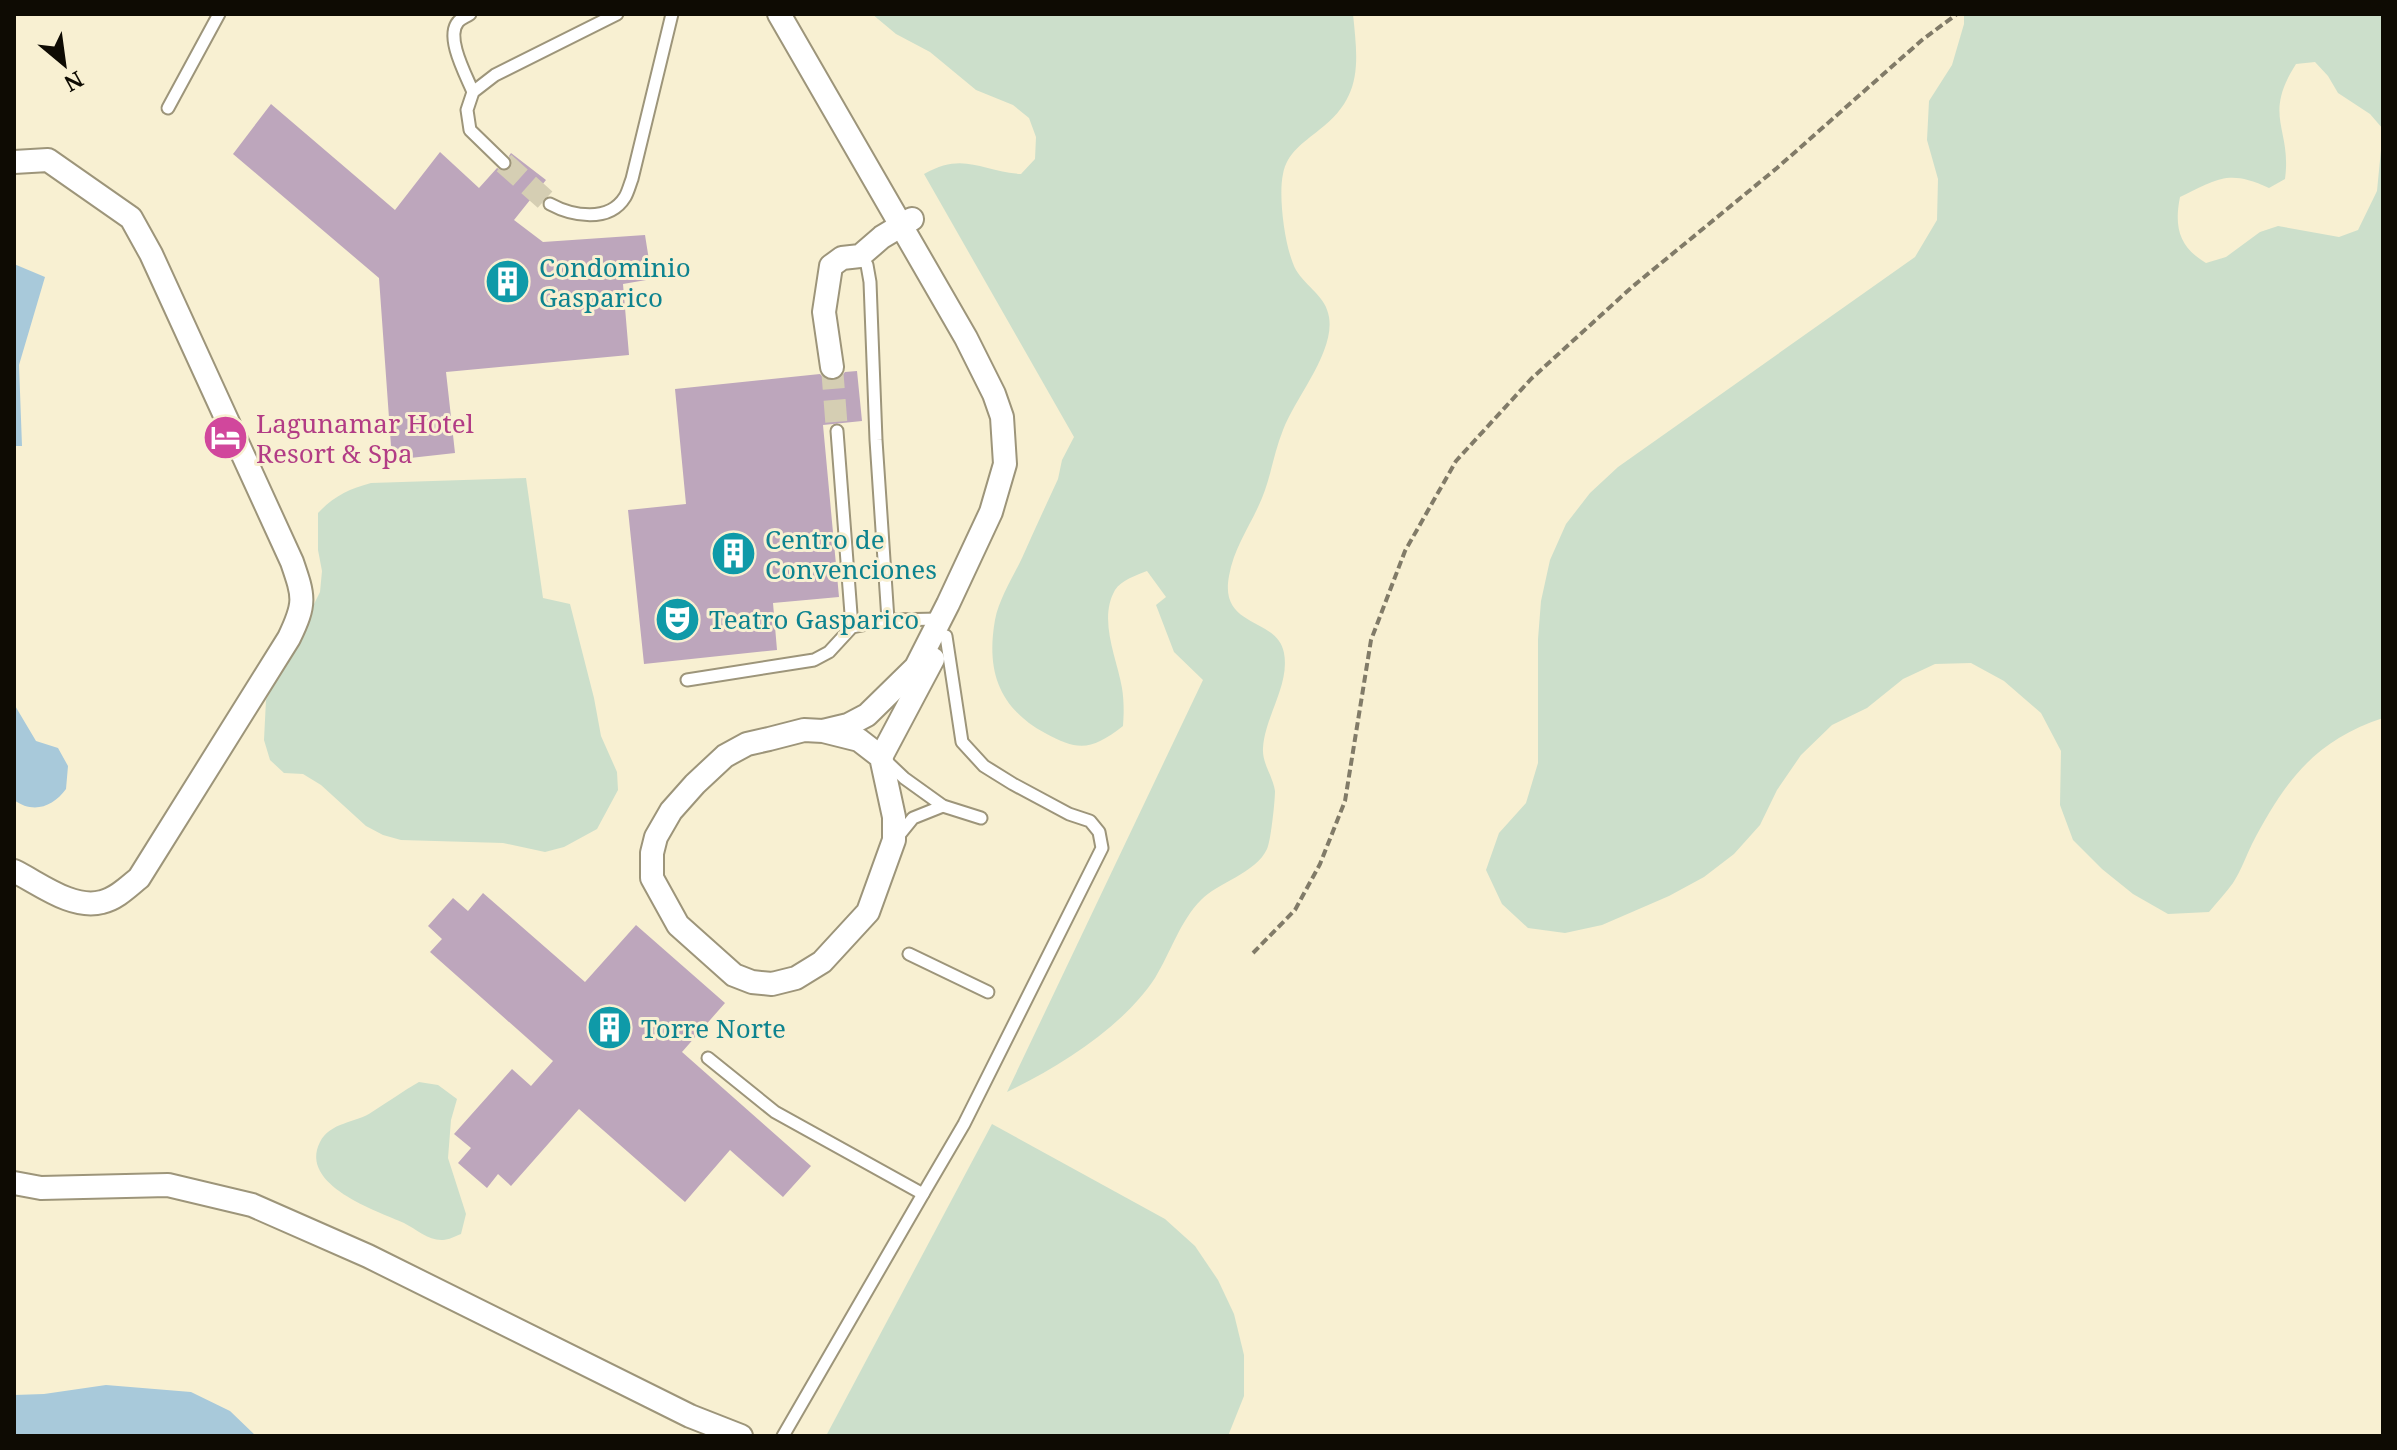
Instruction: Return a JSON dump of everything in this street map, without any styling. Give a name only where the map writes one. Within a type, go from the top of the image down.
[{"type":"street","points":[[779,14],[998,371],[1014,423],[1016,443],[1012,487],[881,757],[894,817],[894,840],[868,912],[822,962],[796,978],[772,984],[752,982],[734,975],[678,925],[652,878],[652,853],[656,837],[671,811],[725,756],[747,744],[804,730],[823,731],[859,740],[881,757]]},
{"type":"street","points":[[797,14],[907,222]]},
{"type":"street","points":[[14,162],[48,160],[131,218],[151,254],[292,562],[301,590],[302,611],[289,638],[139,878],[103,902],[85,904],[70,900],[14,871]]},
{"type":"street","points":[[832,367],[824,312],[825,288],[831,266],[842,258],[860,256],[907,222]]},
{"type":"street","points":[[823,731],[848,725],[867,715],[916,667],[946,626]]},
{"type":"street","points":[[14,1183],[41,1188],[168,1185],[252,1205],[368,1256],[690,1416],[741,1436]]},
{"type":"lane","points":[[168,108],[219,14]]},
{"type":"lane","points":[[470,14],[458,22],[453,33],[458,56],[473,92]]},
{"type":"lane","points":[[504,163],[470,130],[467,110],[473,92],[495,75],[617,14]]},
{"type":"lane","points":[[550,204],[566,213],[597,215],[612,210],[625,198],[672,14]]},
{"type":"lane","points":[[860,256],[867,265],[870,282],[876,440],[888,620]]},
{"type":"lane","points":[[837,431],[852,627]]},
{"type":"lane","points":[[687,680],[814,660],[829,652],[852,627],[888,620],[946,626],[962,742],[984,766],[1013,784],[1069,814],[1090,821],[1099,832],[1102,848],[964,1124],[783,1436]]},
{"type":"lane","points":[[881,757],[943,806],[981,818]]},
{"type":"lane","points":[[894,840],[913,818],[943,806]]},
{"type":"lane","points":[[909,954],[988,992]]},
{"type":"lane","points":[[708,1058],[775,1112],[923,1194]]},
{"type":"path","points":[[1253,953],[1295,910],[1320,864],[1345,801],[1371,640],[1405,551],[1456,461],[1531,379],[1632,287],[1777,168],[1922,40],[1957,14]]},
{"type":"green space","points":[[872,14],[1353,14],[1356,64],[1350,92],[1333,118],[1292,154],[1285,167],[1281,195],[1292,261],[1327,310],[1329,331],[1326,345],[1283,430],[1265,490],[1231,565],[1229,576],[1228,593],[1232,605],[1240,614],[1271,633],[1284,653],[1284,677],[1263,748],[1275,791],[1267,849],[1254,865],[1208,894],[1194,908],[1155,978],[1126,1013],[1068,1058],[1007,1092],[1203,680],[1174,652],[1156,605],[1166,597],[1147,571],[1118,586],[1108,614],[1110,639],[1123,693],[1123,726],[1094,744],[1067,743],[1029,723],[1007,700],[999,686],[993,656],[997,612],[1074,437],[924,174],[938,167],[962,163],[1021,174],[1035,159],[1036,137],[1029,118],[1013,105],[976,90],[930,52],[896,34]]},
{"type":"green space","points":[[1964,14],[2383,14],[2383,129],[2383,718],[2338,739],[2304,766],[2277,801],[2233,883],[2209,912],[2168,914],[2133,894],[2073,840],[2060,805],[2061,751],[2041,713],[2004,681],[1971,663],[1935,664],[1903,679],[1867,708],[1832,725],[1801,755],[1777,790],[1760,825],[1734,854],[1704,877],[1602,925],[1565,933],[1528,928],[1502,904],[1486,870],[1499,833],[1526,803],[1538,763],[1541,601],[1550,560],[1566,524],[1590,493],[1618,467],[1915,257],[1937,220],[1938,179],[1927,140],[1929,101],[1952,65]],"holes":[[[2315,62],[2338,93],[2370,114],[2383,129],[2377,191],[2358,230],[2339,237],[2278,226],[2260,232],[2226,257],[2206,263],[2184,243],[2178,227],[2180,197],[2204,185],[2233,178],[2269,188],[2285,179],[2285,147],[2279,110],[2286,82],[2296,64]]]},
{"type":"green space","points":[[526,478],[543,598],[570,604],[601,736],[617,772],[618,790],[597,829],[564,847],[545,852],[503,843],[401,840],[383,835],[366,826],[321,785],[303,774],[284,773],[270,760],[264,740],[266,700],[320,592],[322,571],[318,550],[318,513],[342,494],[371,483]]},
{"type":"green space","points":[[419,1082],[438,1085],[457,1099],[451,1120],[448,1158],[466,1214],[461,1234],[445,1240],[428,1237],[344,1194],[320,1171],[316,1157],[320,1142],[330,1130],[366,1116]]},
{"type":"green space","points":[[992,1124],[1165,1219],[1195,1246],[1218,1280],[1234,1314],[1244,1355],[1244,1396],[1228,1436],[826,1436]]},
{"type":"water","points":[[14,264],[45,277],[19,365],[22,446],[14,446]]},
{"type":"water","points":[[14,704],[36,741],[58,748],[68,766],[66,789],[49,804],[28,807],[14,800]]},
{"type":"water","points":[[106,1385],[191,1392],[230,1411],[256,1436],[14,1436],[14,1395]]},
{"type":"building","name":"Condominio Gasparico","points":[[271,104],[395,210],[440,152],[479,188],[497,168],[503,171],[511,168],[511,153],[546,180],[514,220],[543,242],[645,235],[652,279],[623,284],[629,355],[446,372],[455,453],[392,460],[379,278],[233,154]]},
{"type":"building","name":"Centro de Convenciones","points":[[857,371],[862,421],[823,425],[839,597],[773,603],[777,650],[644,664],[628,510],[686,504],[675,389],[820,374],[826,380],[833,381],[845,372]]},
{"type":"building","name":"Torre Norte","points":[[483,893],[585,982],[636,925],[725,1003],[682,1052],[811,1166],[783,1197],[730,1150],[685,1202],[579,1109],[511,1186],[498,1174],[487,1188],[458,1163],[471,1148],[454,1134],[512,1069],[531,1086],[553,1061],[430,952],[442,939],[428,926],[453,898],[468,911]]},
{"type":"tunnel","points":[[504,163],[550,204]]},
{"type":"tunnel","points":[[832,367],[837,431]]},
{"type":"place","name":"Condominio Gasparico","points":[[508,282]]},
{"type":"place","name":"Lagunamar Hotel Resort & Spa","points":[[225,438]]},
{"type":"place","name":"Centro de Convenciones","points":[[734,554]]},
{"type":"place","name":"Teatro Gasparico","points":[[678,619]]},
{"type":"place","name":"Torre Norte","points":[[610,1028]]}]
